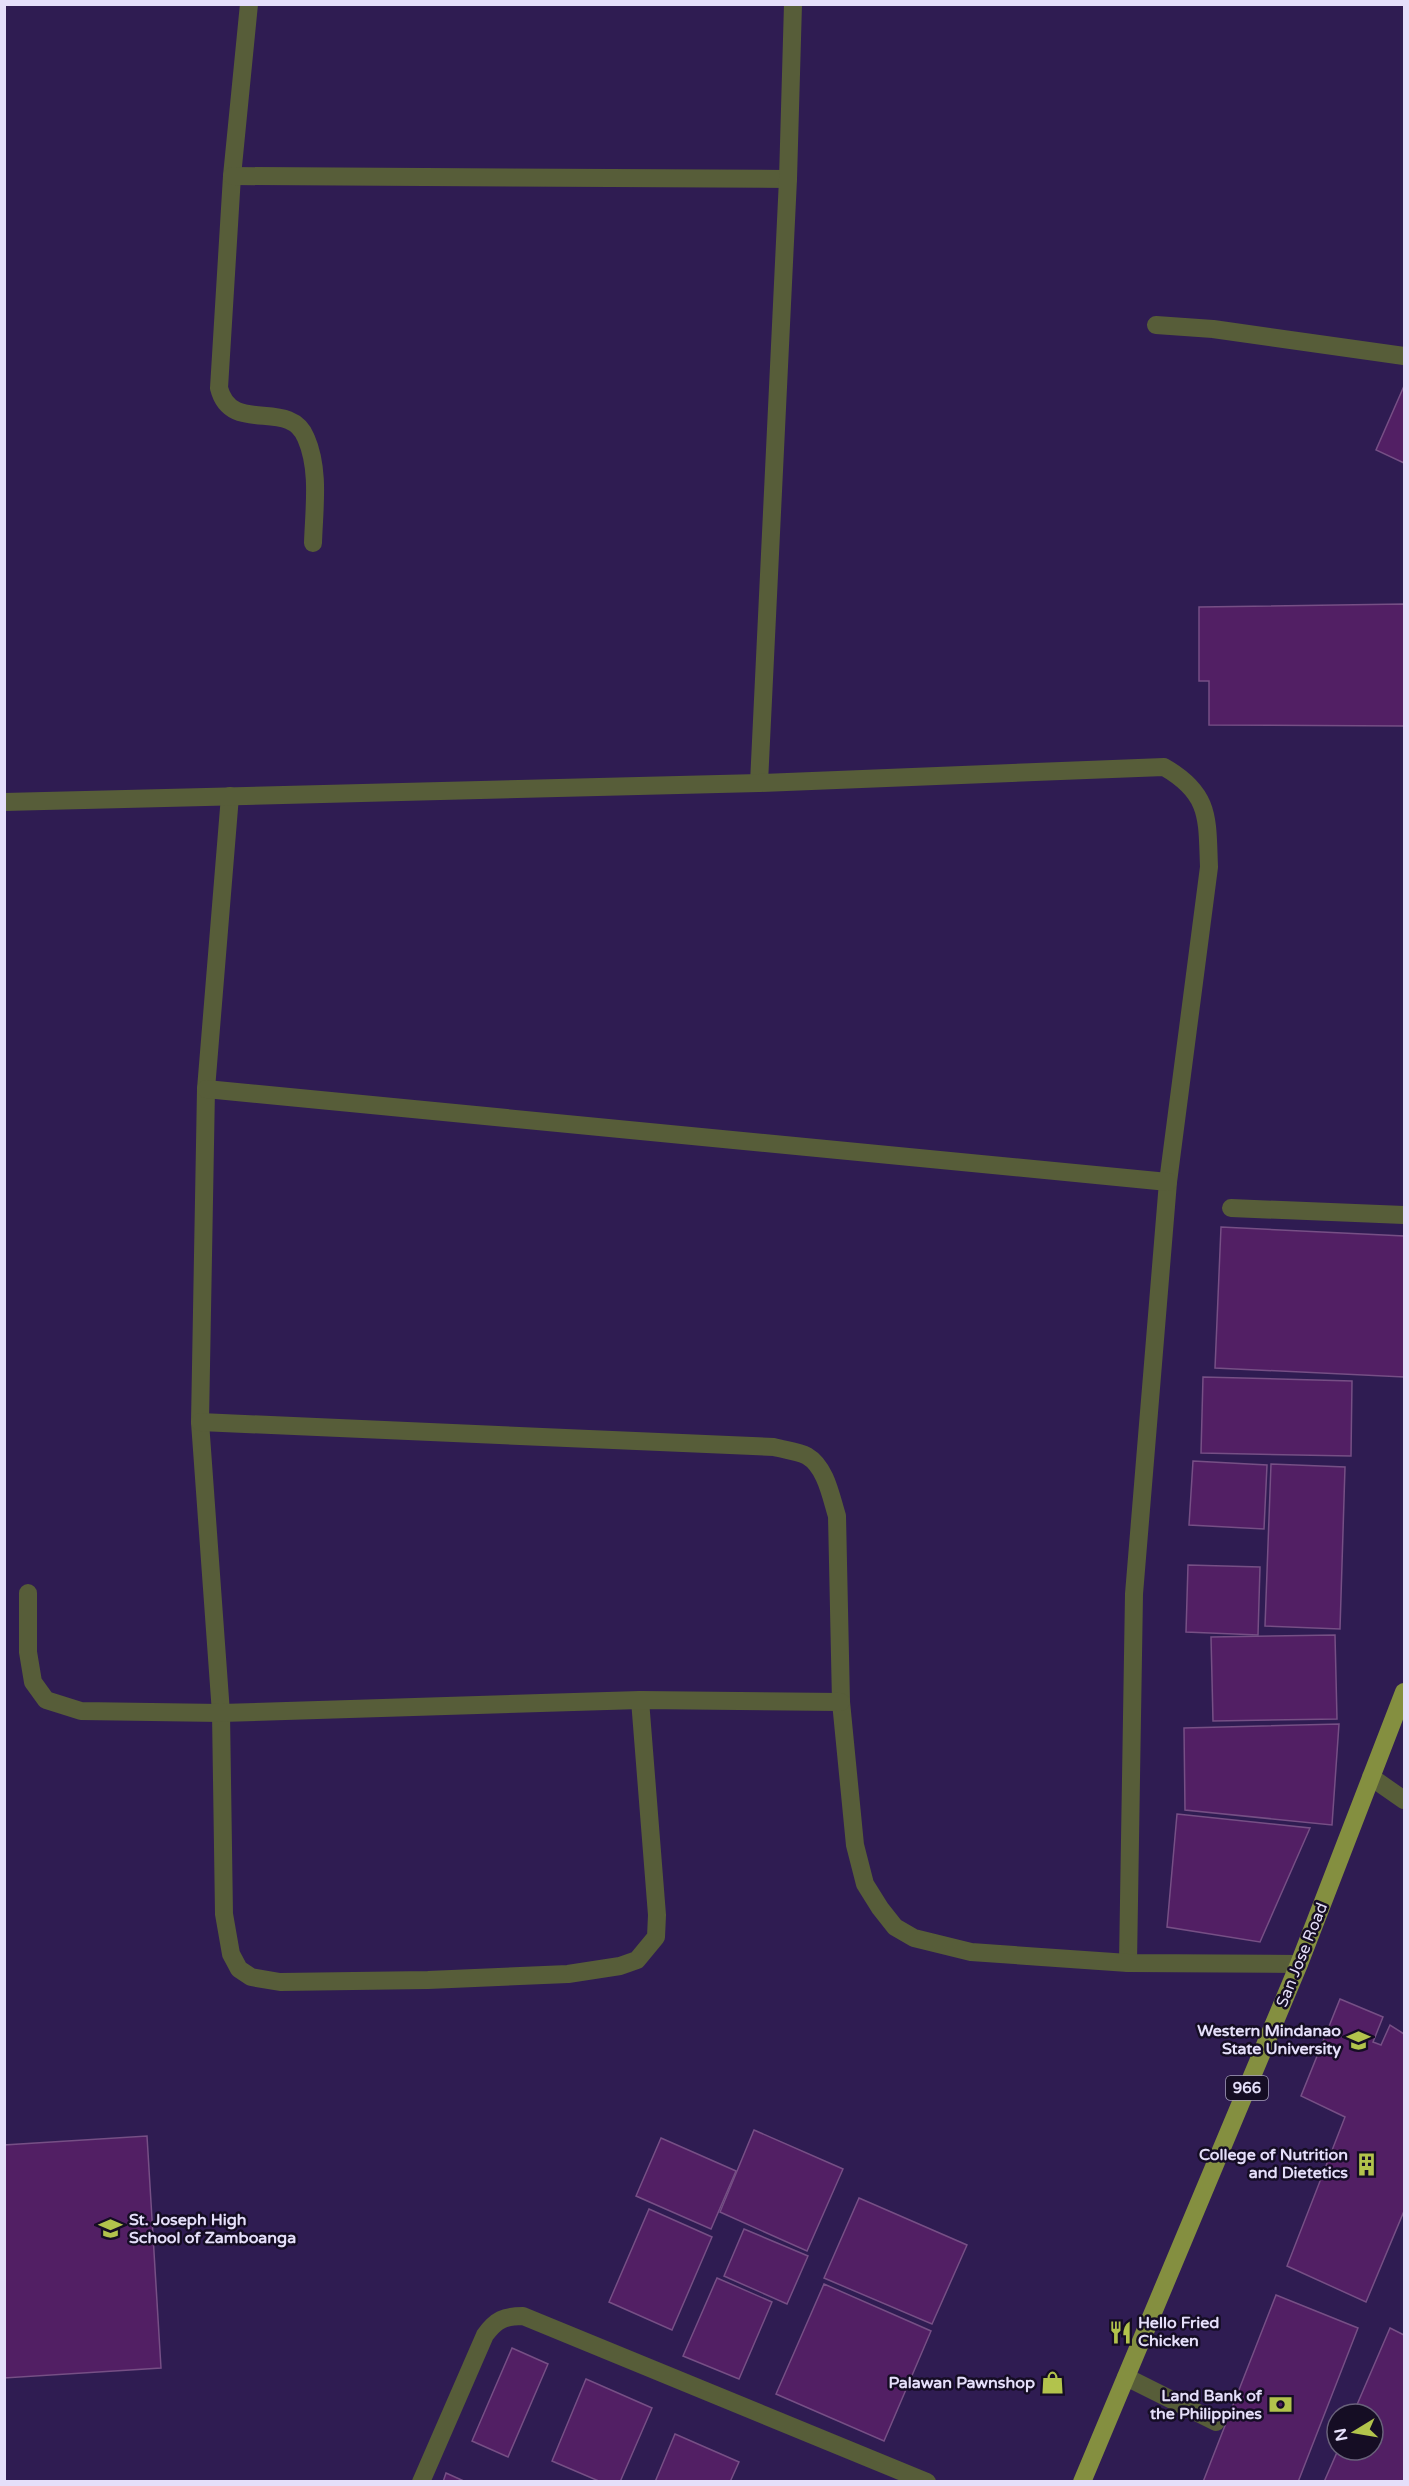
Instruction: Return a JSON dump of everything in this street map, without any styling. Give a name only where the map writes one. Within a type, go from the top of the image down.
[{"type":"main road","name":"San Jose Road","points":[[1083,2481],[1299,1964],[1404,1692]]},
{"type":"street","points":[[249,4],[232,176],[219,388],[221,399],[228,408],[239,413],[275,417],[297,423],[306,437],[315,480],[313,543]]},
{"type":"street","points":[[759,783],[788,179],[793,4]]},
{"type":"street","points":[[232,176],[788,179]]},
{"type":"street","points":[[1156,325],[1213,329],[1404,356]]},
{"type":"street","points":[[4,802],[759,783],[1164,767],[1180,776],[1197,793],[1207,820],[1209,867],[1168,1182],[1134,1594],[1128,1963]]},
{"type":"street","points":[[230,796],[206,1089],[200,1422],[221,1713],[224,1914],[231,1954],[239,1969],[251,1977],[280,1982],[428,1980],[568,1974],[620,1966],[637,1960],[656,1937],[657,1915],[640,1700]]},
{"type":"street","points":[[206,1089],[1168,1182]]},
{"type":"street","points":[[1231,1208],[1404,1215]]},
{"type":"street","points":[[200,1422],[774,1447],[807,1456],[821,1471],[837,1516],[841,1702],[855,1845],[865,1884],[880,1908],[896,1927],[914,1938],[971,1952],[1128,1963],[1299,1964]]},
{"type":"street","points":[[28,1593],[28,1652],[33,1682],[46,1700],[81,1711],[221,1713],[640,1700],[841,1702]]},
{"type":"street","points":[[1371,1777],[1404,1800]]},
{"type":"street","points":[[421,2481],[485,2335],[501,2318],[511,2316],[523,2316],[927,2481]]},
{"type":"street","points":[[1126,2377],[1216,2422]]},
{"type":"building","points":[[1404,386],[1404,463],[1376,450]]},
{"type":"building","points":[[1404,604],[1404,726],[1209,725],[1209,681],[1199,681],[1199,607]]},
{"type":"building","points":[[1221,1227],[1404,1236],[1404,1377],[1215,1368]]},
{"type":"building","points":[[1203,1377],[1352,1381],[1351,1456],[1201,1453]]},
{"type":"building","points":[[1193,1461],[1267,1465],[1264,1529],[1189,1525]]},
{"type":"building","points":[[1271,1464],[1345,1467],[1340,1629],[1265,1626]]},
{"type":"building","points":[[1188,1565],[1260,1567],[1258,1635],[1186,1632]]},
{"type":"building","points":[[1335,1635],[1337,1719],[1213,1721],[1211,1637]]},
{"type":"building","points":[[1339,1724],[1332,1825],[1185,1810],[1184,1728]]},
{"type":"building","points":[[1177,1814],[1310,1828],[1260,1942],[1167,1927]]},
{"type":"building","name":"College of Nutrition and Dietetics","points":[[1340,1999],[1383,2017],[1373,2042],[1381,2045],[1390,2025],[1404,2034],[1404,2211],[1366,2302],[1287,2266],[1345,2117],[1301,2096]]},
{"type":"building","points":[[754,2130],[843,2169],[807,2251],[720,2212]]},
{"type":"building","points":[[147,2136],[161,2368],[4,2378],[4,2145]]},
{"type":"building","points":[[661,2138],[736,2171],[711,2229],[636,2196]]},
{"type":"building","points":[[859,2198],[967,2245],[932,2324],[824,2278]]},
{"type":"building","points":[[649,2209],[712,2237],[672,2330],[609,2302]]},
{"type":"building","points":[[744,2229],[808,2256],[787,2304],[724,2276]]},
{"type":"building","points":[[717,2278],[772,2302],[739,2379],[683,2356]]},
{"type":"building","points":[[824,2284],[931,2331],[884,2441],[776,2394]]},
{"type":"building","name":"Land Bank of the Philippines","points":[[1276,2295],[1358,2328],[1329,2402],[1325,2402],[1325,2413],[1298,2482],[1203,2482]]},
{"type":"building","points":[[1390,2328],[1404,2335],[1404,2482],[1324,2482],[1333,2462],[1385,2462],[1385,2402],[1358,2402]]},
{"type":"building","points":[[512,2348],[548,2364],[508,2457],[472,2441]]},
{"type":"building","points":[[586,2379],[652,2408],[620,2482],[601,2482],[552,2461]]},
{"type":"building","points":[[675,2434],[739,2462],[730,2482],[655,2482]]},
{"type":"building","points":[[446,2473],[466,2482],[443,2482]]},
{"type":"place","name":"Western Mindanao State University","points":[[1359,2040]]},
{"type":"place","name":"College of Nutrition and Dietetics","points":[[1366,2164]]},
{"type":"place","name":"St. Joseph High School of Zamboanga","points":[[111,2229]]},
{"type":"place","name":"Hello Fried Chicken","points":[[1120,2332]]},
{"type":"place","name":"Palawan Pawnshop","points":[[1053,2383]]},
{"type":"place","name":"Land Bank of the Philippines","points":[[1280,2405]]}]
